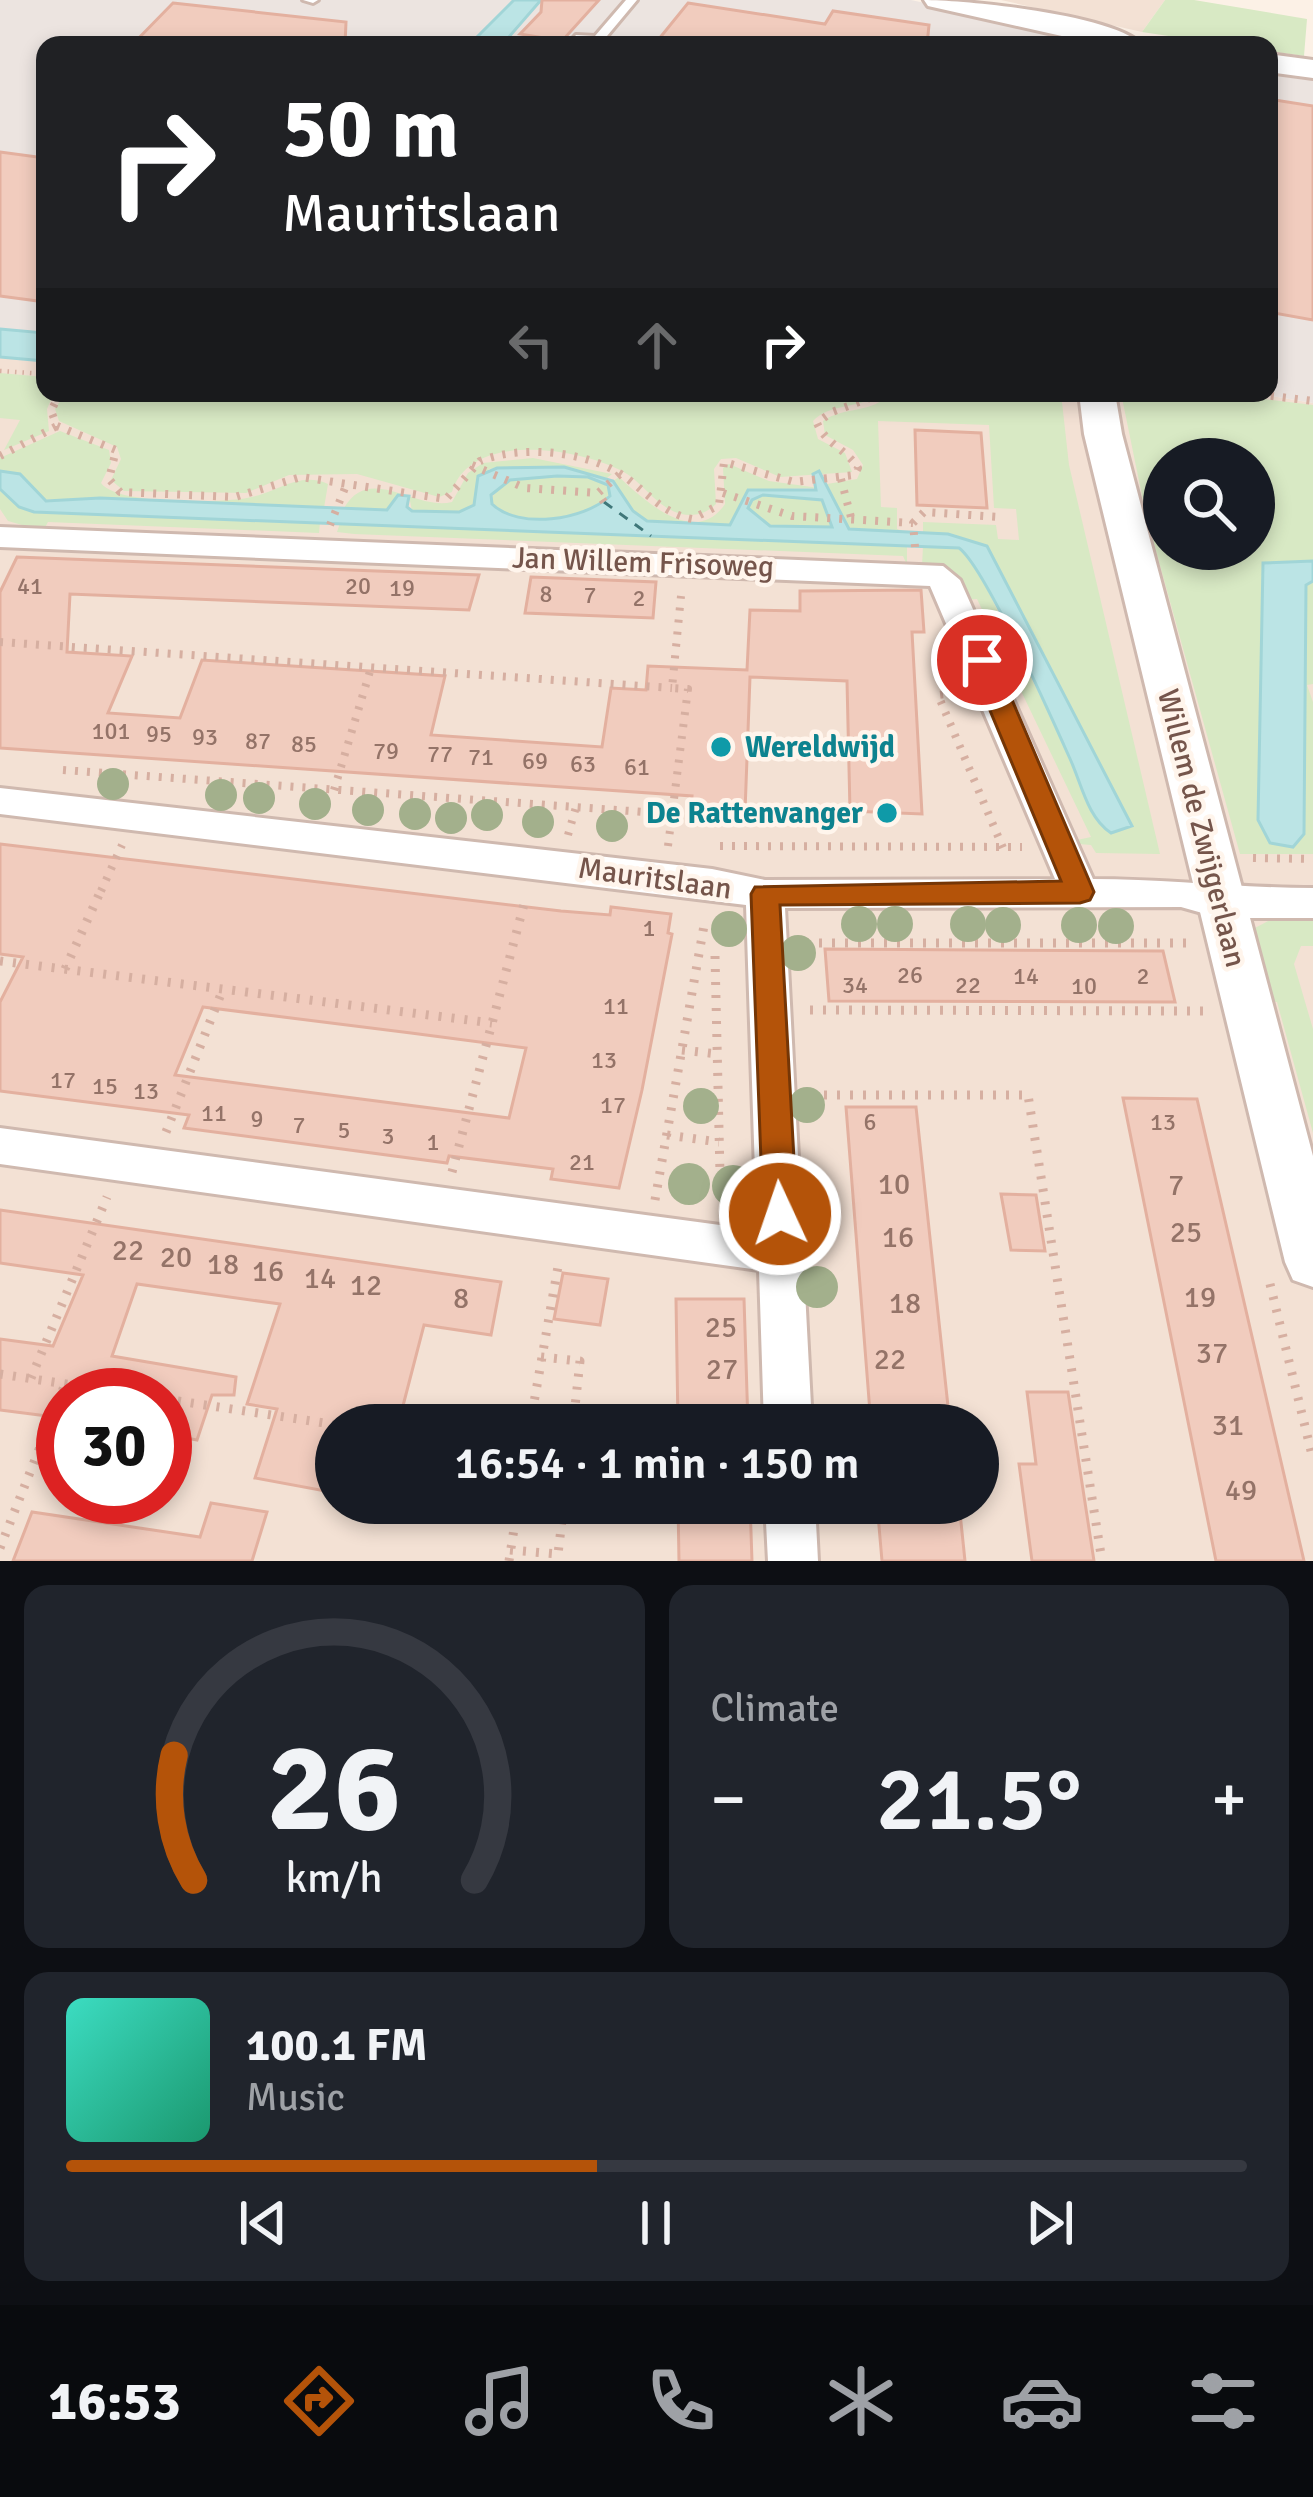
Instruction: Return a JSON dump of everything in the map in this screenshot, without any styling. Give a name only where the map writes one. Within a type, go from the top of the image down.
[{"type":"street","points":[[938,0],[1103,36]]},
{"type":"street","points":[[1278,64],[1313,69]]},
{"type":"street","name":"Willem de Zwijgerlaan","points":[[1098,402],[1313,1262]]},
{"type":"street","name":"Jan Willem Frisoweg","points":[[0,537],[932,574],[944,580],[988,674],[1080,892]]},
{"type":"street","name":"Mauritslaan","points":[[0,801],[712,883],[765,894],[1181,893],[1220,903],[1313,903]]},
{"type":"street","points":[[765,894],[787,1404]]},
{"type":"street","points":[[0,1146],[782,1253]]},
{"type":"street","points":[[791,1524],[793,1561]]},
{"type":"lane","points":[[601,36],[632,0]]},
{"type":"path","points":[[0,371],[36,373]]},
{"type":"path","points":[[1278,397],[1313,401]]},
{"type":"path","points":[[55,402],[51,410],[57,426],[116,450],[110,479],[120,492],[235,497],[301,477],[446,499],[472,465],[502,455],[542,456],[618,474],[676,516],[711,513],[723,494],[721,466],[732,461],[770,477],[814,482],[854,475],[858,468],[852,455],[826,440],[817,423],[832,410],[870,402]]},
{"type":"path","points":[[0,456],[57,426]]},
{"type":"path","points":[[472,465],[525,488],[600,489],[618,474]]},
{"type":"path","points":[[841,479],[849,521]]},
{"type":"path","points":[[336,505],[347,482]]},
{"type":"path","points":[[600,489],[604,502]]},
{"type":"path","points":[[723,494],[792,516],[830,520],[914,526],[924,512],[1000,517]]},
{"type":"path","points":[[672,688],[683,563]]},
{"type":"path","points":[[0,642],[688,689],[664,878]]},
{"type":"path","points":[[334,790],[371,668]]},
{"type":"path","points":[[988,674],[938,695],[1021,895]]},
{"type":"path","points":[[55,770],[672,814]]},
{"type":"path","points":[[64,969],[126,837],[134,838],[144,817]]},
{"type":"path","points":[[648,1238],[720,846],[1004,849],[1058,842]]},
{"type":"path","points":[[442,1208],[535,863]]},
{"type":"path","points":[[768,943],[1195,943]]},
{"type":"path","points":[[715,956],[720,1174]]},
{"type":"path","points":[[0,961],[492,1023]]},
{"type":"path","points":[[32,1378],[223,989]]},
{"type":"path","points":[[771,1010],[1210,1011]]},
{"type":"path","points":[[682,1050],[718,1054]]},
{"type":"path","points":[[775,1095],[1028,1096],[1102,1561]]},
{"type":"path","points":[[667,1135],[720,1142]]},
{"type":"path","points":[[533,1404],[566,1226]]},
{"type":"path","points":[[541,1357],[580,1361],[575,1404]]},
{"type":"path","points":[[0,1374],[36,1379]]},
{"type":"path","points":[[192,1403],[315,1422]]},
{"type":"path","points":[[0,1548],[36,1457]]},
{"type":"path","points":[[514,1524],[509,1555],[558,1554],[562,1524]]},
{"type":"shaded area","points":[[0,0],[911,0],[1074,36],[36,36],[36,358],[0,356]]},
{"type":"shaded area","points":[[1001,0],[1165,0],[1142,32]]},
{"type":"shaded area","points":[[1278,71],[1313,77],[1313,403],[1278,397]]},
{"type":"shaded area","points":[[0,356],[36,358],[36,402],[1278,402],[1278,397],[1313,403],[1313,1561],[0,1561]]},
{"type":"green space","points":[[1165,0],[1194,0],[1307,19],[1304,56],[1278,52],[1278,36],[1142,32]]},
{"type":"green space","points":[[0,373],[36,376],[36,402],[50,402],[49,431],[4,450],[20,420],[0,418]]},
{"type":"green space","points":[[1278,401],[1313,405],[1313,561],[1275,563],[1275,438],[1143,438],[1143,500],[1123,402]]},
{"type":"green space","points":[[59,402],[864,402],[828,411],[813,421],[818,439],[845,453],[852,472],[780,477],[736,458],[721,459],[714,469],[716,504],[691,515],[672,511],[628,475],[600,462],[551,451],[501,453],[479,460],[462,473],[452,492],[439,497],[357,474],[289,475],[246,493],[124,491],[111,480],[121,459],[117,447],[59,421],[55,409]]},
{"type":"green space","points":[[1062,402],[1069,465],[1160,854],[1096,853],[1091,845],[1079,844],[1077,840],[1091,837],[977,599],[964,600],[948,567],[922,566],[923,546],[959,548],[972,559],[1056,728],[1095,819],[1132,827],[988,547],[948,534],[923,533],[923,522],[996,525],[998,539],[1019,540],[1016,509],[994,508],[989,425],[878,421],[881,507],[897,508],[897,529],[906,532],[848,529],[827,484],[857,479],[863,465],[853,450],[825,435],[823,421],[875,404]]},
{"type":"green space","points":[[60,431],[109,450],[111,463],[101,483],[126,495],[169,501],[234,500],[317,480],[328,484],[324,508],[100,498],[42,500],[17,473],[0,471],[0,458]]},
{"type":"green space","points":[[533,458],[612,474],[607,478],[564,467],[489,469],[476,490],[476,501],[466,511],[412,511],[409,496],[452,502],[468,473],[483,463]]},
{"type":"green space","points":[[729,464],[769,481],[819,488],[748,490],[731,525],[647,521],[633,511],[613,481],[619,477],[671,516],[699,522],[725,504],[723,468]]},
{"type":"green space","points":[[583,476],[611,491],[602,501],[570,515],[531,518],[499,509],[490,499],[506,482],[523,477]]},
{"type":"green space","points":[[0,489],[19,507],[34,512],[320,522],[319,533],[48,522],[43,531],[8,521],[0,509]]},
{"type":"green space","points":[[367,489],[408,496],[398,495],[388,510],[344,508]]},
{"type":"green space","points":[[763,495],[822,500],[832,528],[770,526],[748,508]]},
{"type":"green space","points":[[340,523],[907,545],[907,565],[903,556],[354,534],[337,532]]},
{"type":"green space","points":[[1161,570],[1263,570],[1258,820],[1270,843],[1304,834],[1306,585],[1313,581],[1313,684],[1307,685],[1313,702],[1313,854],[1240,854]]},
{"type":"green space","points":[[1313,918],[1313,946],[1301,946],[1294,964],[1313,1029],[1313,1133],[1277,1002],[1262,1001],[1253,929],[1270,920]]},
{"type":"water","points":[[514,0],[541,0],[510,36],[478,36]]},
{"type":"water","points":[[0,329],[36,332],[36,360],[0,357]]},
{"type":"water","points":[[564,467],[613,481],[633,511],[647,521],[730,525],[748,490],[816,490],[813,474],[819,471],[849,529],[948,534],[987,546],[1132,826],[1111,833],[1091,810],[1018,647],[985,584],[959,548],[34,512],[19,507],[0,489],[0,471],[20,474],[46,501],[100,498],[387,510],[398,495],[409,496],[407,507],[412,511],[459,512],[474,505],[478,476],[497,468]],"holes":[[[588,477],[608,485],[610,496],[584,511],[551,519],[518,517],[492,504],[491,495],[510,480]],[[763,495],[822,500],[832,527],[770,526],[748,508]]]},
{"type":"water","points":[[1313,561],[1313,581],[1306,585],[1304,834],[1293,847],[1270,843],[1258,820],[1263,570],[1275,570],[1275,563]]},
{"type":"building","points":[[542,0],[599,0],[567,36],[520,34],[541,12]]},
{"type":"building","points":[[173,3],[346,22],[345,36],[141,36]]},
{"type":"building","points":[[688,3],[825,24],[833,11],[929,25],[928,36],[661,36]]},
{"type":"building","points":[[1278,100],[1313,106],[1313,320],[1278,314]]},
{"type":"building","points":[[0,152],[36,157],[36,301],[0,296]]},
{"type":"building","points":[[915,430],[981,433],[987,508],[917,505]]},
{"type":"building","points":[[17,557],[479,575],[469,610],[70,594],[67,652],[132,656],[108,713],[180,718],[202,660],[445,676],[431,735],[602,747],[611,688],[646,690],[648,666],[747,670],[750,610],[800,611],[800,591],[921,590],[924,632],[912,632],[922,814],[850,811],[847,681],[750,677],[745,812],[691,810],[692,796],[0,748],[0,592]]},
{"type":"building","points":[[531,577],[656,582],[653,618],[525,613]]},
{"type":"building","points":[[0,844],[561,911],[610,915],[611,907],[671,914],[668,933],[672,934],[619,1188],[551,1179],[553,1169],[449,1156],[447,1163],[184,1128],[189,1115],[0,1091],[0,1002],[23,957],[0,954]],"holes":[[[203,1007],[526,1048],[509,1118],[175,1075]]]},
{"type":"building","points":[[825,949],[1163,951],[1175,1002],[829,1001]]},
{"type":"building","points":[[1123,1098],[1197,1099],[1304,1561],[1216,1561]]},
{"type":"building","points":[[846,1107],[916,1107],[948,1404],[869,1404]]},
{"type":"building","points":[[1001,1194],[1036,1195],[1045,1251],[1011,1250]]},
{"type":"building","points":[[0,1210],[501,1282],[491,1335],[424,1325],[403,1404],[315,1404],[315,1489],[255,1478],[277,1409],[247,1404],[280,1304],[137,1284],[112,1356],[183,1368],[36,1368],[36,1415],[0,1410],[0,1339],[53,1346],[83,1275],[0,1263]]},
{"type":"building","points":[[563,1273],[608,1279],[600,1325],[554,1319]]},
{"type":"building","points":[[676,1299],[744,1299],[747,1404],[678,1404]]},
{"type":"building","points":[[192,1370],[236,1377],[234,1395],[212,1395],[197,1440],[192,1439]]},
{"type":"building","points":[[1027,1392],[1068,1392],[1094,1561],[1032,1561],[1019,1464],[1036,1464]]},
{"type":"building","points":[[211,1503],[267,1512],[252,1561],[13,1561],[32,1512],[36,1513],[36,1524],[113,1524],[200,1537]]},
{"type":"building","points":[[678,1524],[751,1524],[752,1561],[679,1561]]},
{"type":"building","points":[[879,1524],[961,1524],[965,1561],[882,1561]]},
{"type":"ferry route","points":[[604,502],[651,536]]},
{"type":"place","name":"Wereldwijd","points":[[721,747]]},
{"type":"place","name":"De Rattenvanger","points":[[887,813]]},
{"type":"route","points":[[780,1214],[765,894],[1080,892],[982,660]]}]
